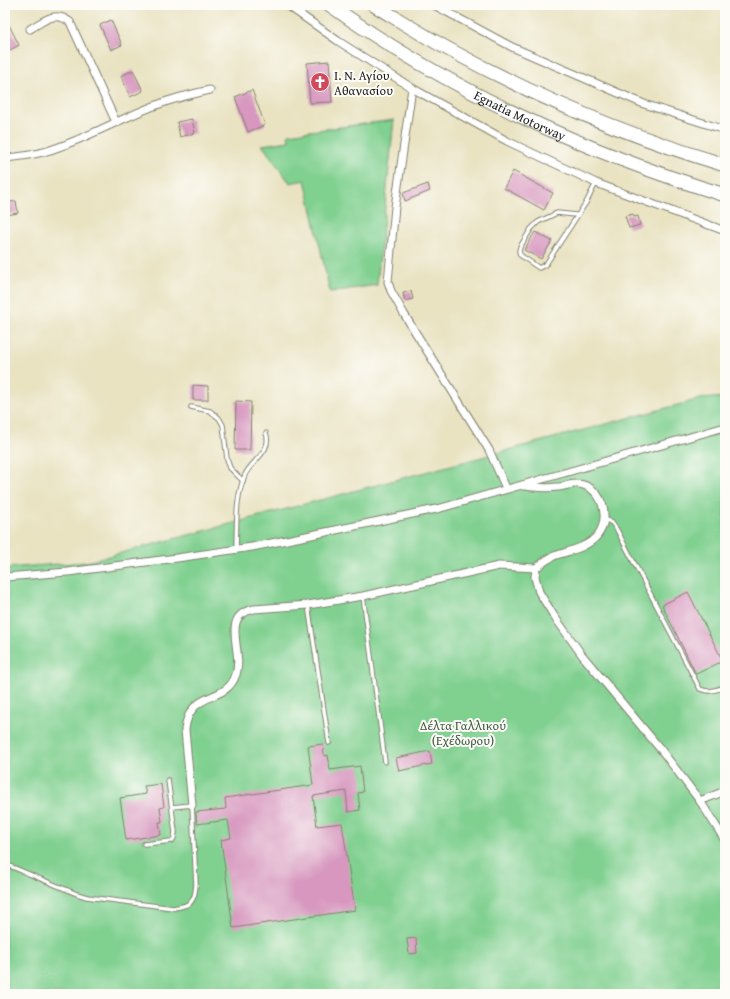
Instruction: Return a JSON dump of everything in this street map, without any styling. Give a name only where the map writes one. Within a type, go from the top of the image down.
[{"type":"highway","name":"Egnatia Motorway","points":[[330,5],[353,22],[434,72],[512,112],[605,153],[725,195]]},
{"type":"highway","name":"Egnatia Motorway","points":[[374,5],[450,50],[531,90],[616,128],[725,165]]},
{"type":"street","points":[[287,5],[338,41],[412,88],[507,141],[596,183],[725,231]]},
{"type":"street","points":[[434,5],[512,47],[630,98],[644,104],[725,130]]},
{"type":"street","points":[[30,29],[54,16],[61,16],[70,22],[116,122]]},
{"type":"street","points":[[412,88],[395,207],[388,282],[404,314],[489,450],[506,488]]},
{"type":"street","points":[[5,158],[25,156],[47,151],[73,142],[157,105],[210,90]]},
{"type":"street","points":[[5,577],[114,566],[236,549],[441,508],[487,496],[506,488],[725,427]]},
{"type":"street","points":[[192,805],[185,730],[186,721],[195,705],[225,689],[235,678],[239,664],[235,630],[235,622],[238,615],[245,610],[308,605],[363,596],[499,566],[536,568],[553,557],[587,544],[597,536],[603,527],[605,519],[604,506],[597,495],[587,487],[577,484],[543,488],[519,485]]},
{"type":"street","points":[[536,568],[535,577],[539,592],[554,616],[582,655],[662,751],[700,801],[725,840]]},
{"type":"street","points":[[700,801],[725,791]]},
{"type":"lane","points":[[576,215],[557,213],[538,222],[531,229],[520,246],[518,251],[520,255],[536,267],[539,268],[546,264],[576,215],[587,201],[596,183]]},
{"type":"lane","points":[[191,407],[210,410],[221,422],[223,425],[227,459],[230,468],[243,481]]},
{"type":"lane","points":[[236,549],[239,490],[246,474],[266,446],[268,440],[266,433]]},
{"type":"lane","points":[[605,519],[612,523],[617,530],[700,689],[705,692],[711,692],[725,687]]},
{"type":"lane","points":[[363,596],[385,762]]},
{"type":"lane","points":[[308,605],[329,743]]},
{"type":"lane","points":[[144,844],[172,841],[174,838],[172,807],[168,780]]},
{"type":"lane","points":[[5,864],[87,897],[173,908],[187,905],[192,901],[195,895],[196,884],[192,805],[172,807]]},
{"type":"green space","points":[[394,120],[377,285],[330,292],[305,180],[290,183],[262,145],[289,141],[288,134]]},
{"type":"green space","name":"Δέλτα Γαλλικού (Εχέδωρου)","points":[[725,397],[725,994],[5,994],[5,568],[87,562],[700,399]]},
{"type":"building","points":[[5,17],[19,45],[5,53]]},
{"type":"building","points":[[111,20],[122,45],[111,50],[100,25]]},
{"type":"building","name":"Ι. Ν. Αγίου Αθανασίου","points":[[329,61],[332,102],[310,103],[307,63]]},
{"type":"building","points":[[133,70],[143,91],[130,97],[121,76]]},
{"type":"building","points":[[252,90],[265,125],[248,132],[235,97]]},
{"type":"building","points":[[192,119],[195,133],[180,137],[177,122]]},
{"type":"building","points":[[513,171],[553,193],[544,210],[504,188]]},
{"type":"building","points":[[428,184],[430,191],[405,201],[403,193]]},
{"type":"building","points":[[16,201],[18,213],[6,215],[5,203]]},
{"type":"building","points":[[633,214],[634,217],[638,216],[640,225],[629,228],[625,216]]},
{"type":"building","points":[[535,232],[552,241],[541,259],[524,250]]},
{"type":"building","points":[[411,291],[413,299],[405,301],[403,293]]},
{"type":"building","points":[[193,385],[208,386],[208,400],[193,400]]},
{"type":"building","points":[[236,401],[251,402],[250,450],[235,450]]},
{"type":"building","points":[[688,592],[723,661],[696,674],[662,605]]},
{"type":"building","points":[[323,744],[324,756],[328,755],[330,770],[360,766],[363,792],[358,793],[360,810],[348,812],[346,791],[313,796],[317,826],[342,823],[355,910],[233,928],[221,840],[231,838],[228,820],[197,824],[196,812],[226,809],[225,798],[313,785],[308,746]]},
{"type":"building","points":[[430,751],[432,764],[399,771],[396,758]]},
{"type":"building","points":[[161,784],[164,807],[160,808],[162,822],[159,822],[161,835],[126,840],[120,798],[146,794],[144,786]]},
{"type":"building","points":[[416,938],[417,953],[409,954],[407,939]]},
{"type":"place","name":"Ι. Ν. Αγίου Αθανασίου","points":[[320,82]]}]
